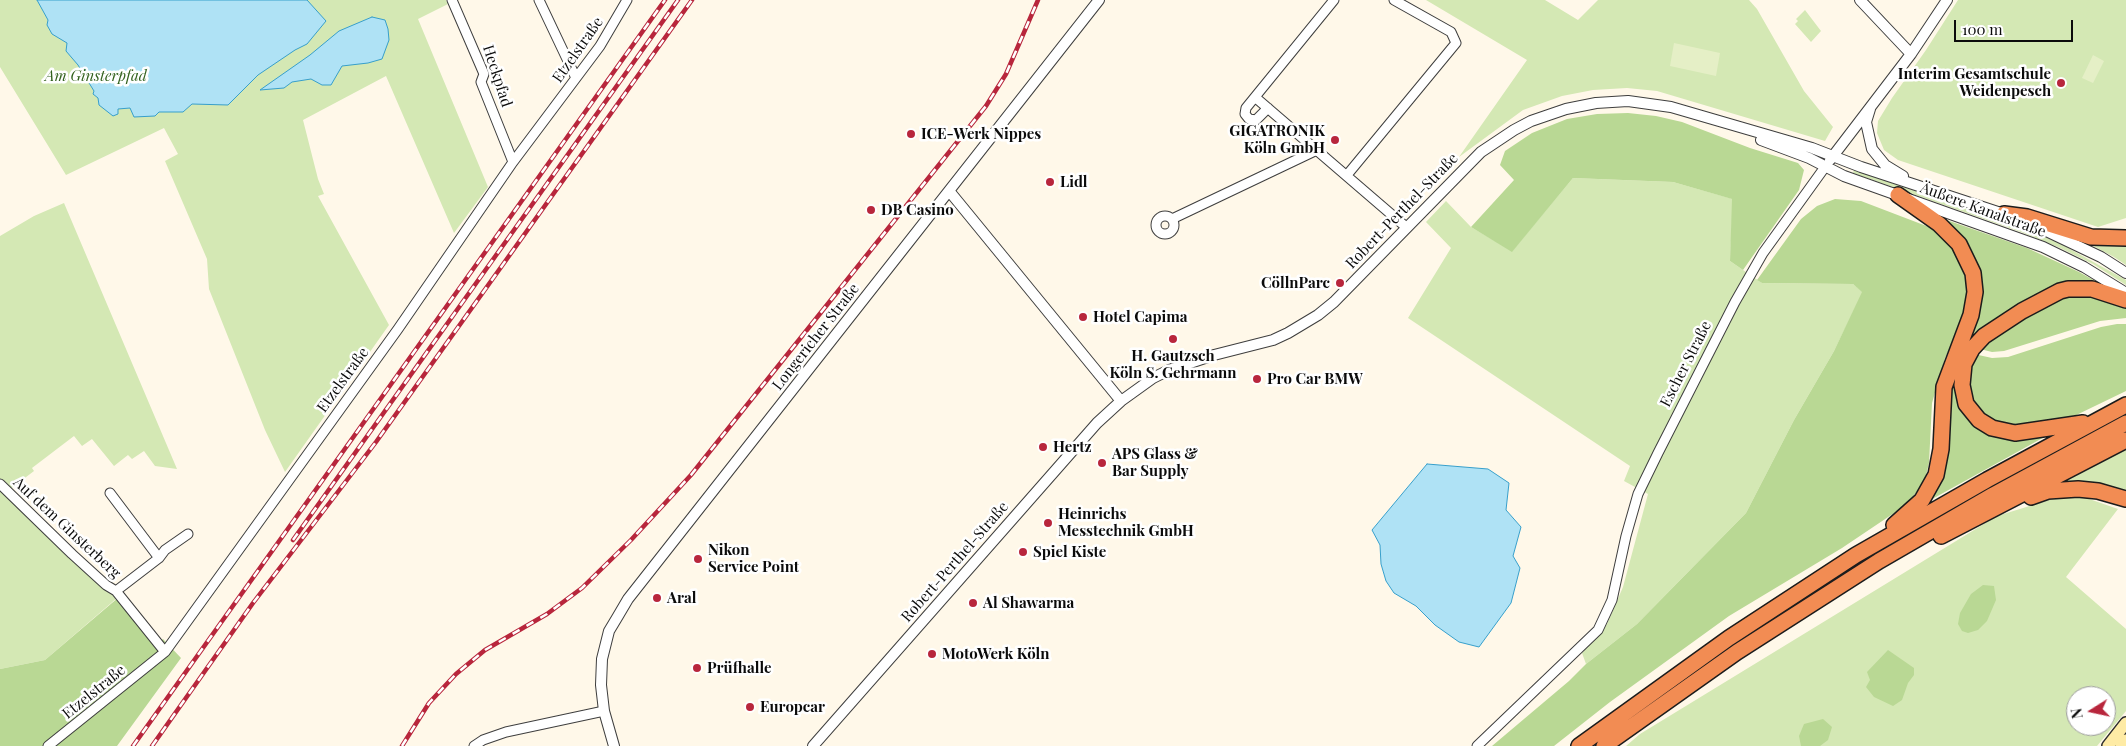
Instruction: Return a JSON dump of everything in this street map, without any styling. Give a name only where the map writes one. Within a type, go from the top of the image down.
[{"type":"highway","points":[[1856,555],[1912,510],[1931,487],[1938,468],[1941,449],[1944,387],[1967,327],[1974,301],[1973,273],[1960,244],[1940,224],[1898,195]]},
{"type":"highway","points":[[2004,214],[2027,217],[2091,237],[2126,238]]},
{"type":"highway","points":[[2097,421],[2015,433],[1992,428],[1979,420],[1966,404],[1962,385],[1963,368],[1972,349],[1984,336],[2022,311],[2060,291],[2092,289],[2126,300]]},
{"type":"highway","points":[[1578,746],[1729,638],[1856,555],[2126,405]]},
{"type":"highway","points":[[1604,746],[1738,652],[1905,546],[1993,495],[2126,423]]},
{"type":"highway","points":[[1905,546],[1942,536],[2126,440]]},
{"type":"highway","points":[[1998,506],[2048,491],[2064,490],[2098,491],[2126,499]]},
{"type":"main road","points":[[2108,746],[2126,724]]},
{"type":"main road","points":[[2121,746],[2126,740]]},
{"type":"street","name":"Heckpfad","points":[[452,0],[484,74],[481,82],[513,162]]},
{"type":"street","points":[[539,0],[576,78]]},
{"type":"street","name":"Etzelstraße","points":[[48,746],[165,652],[398,329],[513,162],[600,46],[627,0]]},
{"type":"street","name":"Longericher Straße","points":[[614,746],[604,711],[601,685],[602,659],[610,632],[628,599],[950,192],[1098,0]]},
{"type":"street","points":[[1268,108],[1258,119],[1249,119],[1245,114],[1246,108],[1334,0]]},
{"type":"street","points":[[1347,176],[1456,43],[1450,32],[1394,0]]},
{"type":"street","points":[[1860,0],[1911,54]]},
{"type":"street","name":"Escher Straße","points":[[1477,746],[1598,630],[1612,600],[1626,536],[1638,494],[1735,302],[1763,253],[1832,156],[1911,54],[1948,0]]},
{"type":"street","points":[[1256,98],[1406,227]]},
{"type":"street","name":"Robert-Perthel-Straße","points":[[813,746],[1097,423],[1122,401],[1153,378],[1170,370],[1214,355],[1273,340],[1306,322],[1334,302],[1481,152],[1514,130],[1547,114],[1588,104],[1628,102],[1671,107],[1812,148],[1832,156]]},
{"type":"street","points":[[1870,106],[1866,122],[1872,149],[1885,165],[1916,184]]},
{"type":"street","name":"Robert-Perthel-Straße","points":[[1719,122],[1809,158],[1825,167]]},
{"type":"street","points":[[1172,219],[1317,150]]},
{"type":"street","name":"Äußere Kanalstraße","points":[[1832,156],[2047,230],[2101,257],[2126,273]]},
{"type":"street","name":"Äußere Kanalstraße","points":[[1825,167],[1844,176],[2043,247],[2084,267],[2126,293]]},
{"type":"street","points":[[950,192],[1122,401]]},
{"type":"street","name":"Auf dem Ginsterberg","points":[[0,484],[72,554],[106,585],[116,591],[165,652]]},
{"type":"street","points":[[110,493],[159,558]]},
{"type":"street","name":"Auf dem Ginsterberg","points":[[116,591],[159,558],[165,550],[188,534]]},
{"type":"street","points":[[474,746],[506,732],[604,711]]},
{"type":"green space","name":"Am Ginsterpfad","points":[[0,0],[446,0],[448,4],[418,19],[488,187],[454,233],[386,76],[303,120],[318,179],[324,194],[318,196],[389,325],[285,472],[265,430],[209,289],[207,259],[165,161],[178,154],[164,128],[66,175],[0,67]]},
{"type":"green space","points":[[1426,0],[1545,0],[1578,20],[1598,0],[1749,0],[1757,9],[1804,91],[1833,127],[1825,141],[1657,91],[1627,88],[1593,90],[1562,96],[1523,110],[1459,157],[1527,60]]},
{"type":"green space","points":[[1958,0],[2126,0],[2126,218],[2098,227],[1898,160],[1884,150],[1877,133],[1878,121]]},
{"type":"green space","points":[[1805,10],[1821,31],[1811,42],[1795,24],[1798,21],[1796,19]]},
{"type":"green space","points":[[1674,43],[1720,53],[1716,76],[1670,66]]},
{"type":"green space","points":[[2093,55],[2104,61],[2093,83],[2082,78]]},
{"type":"green space","points":[[1628,113],[1656,116],[1682,122],[1750,148],[1798,163],[1804,170],[1799,190],[1743,270],[1730,261],[1732,199],[1673,182],[1573,178],[1512,252],[1471,227],[1514,180],[1500,165],[1505,151],[1532,133],[1567,119],[1597,114]]},
{"type":"green space","points":[[1854,170],[2023,228],[2059,243],[2126,280],[2126,285],[2093,264],[2058,247],[2021,232],[1853,173]]},
{"type":"green space","points":[[1573,178],[1673,182],[1733,199],[1730,261],[1762,283],[1853,284],[1863,292],[1834,351],[1794,420],[1746,513],[1637,624],[1586,664],[1582,653],[1607,624],[1623,587],[1648,494],[1624,481],[1630,466],[1408,318],[1451,248],[1426,222],[1446,201],[1471,227],[1512,251]]},
{"type":"green space","points":[[1835,199],[1861,201],[1929,227],[1936,227],[1956,248],[1969,282],[1967,312],[1945,358],[1932,403],[1929,463],[1924,484],[1903,507],[1842,548],[1729,616],[1610,702],[1554,746],[1492,746],[1569,681],[1586,664],[1637,624],[1746,513],[1794,420],[1834,351],[1862,292],[1853,284],[1762,283],[1757,280],[1801,219],[1817,206]]},
{"type":"green space","points":[[64,203],[177,469],[155,466],[144,451],[132,459],[128,455],[114,466],[92,439],[82,446],[74,436],[32,468],[34,471],[9,490],[0,481],[0,236],[34,216]]},
{"type":"green space","points":[[1938,217],[2027,248],[2106,287],[2089,285],[1971,344],[1966,340],[1978,300]]},
{"type":"green space","points":[[2082,240],[2126,242],[2126,265],[2114,257]]},
{"type":"green space","points":[[2077,293],[2126,306],[2126,318],[2100,321],[2004,351],[1992,352],[1980,349],[1985,341],[2053,299]]},
{"type":"green space","points":[[2126,324],[2126,391],[2066,420],[2013,429],[1980,415],[1966,389],[1974,354],[1992,358],[2008,357],[2101,327]]},
{"type":"green space","points":[[1963,346],[1969,415],[2048,435],[1925,503],[1946,401]]},
{"type":"green space","points":[[2126,447],[2126,495],[2054,487],[2064,480]]},
{"type":"green space","points":[[0,486],[70,556],[117,598],[45,660],[0,669]]},
{"type":"green space","points":[[2072,493],[2118,509],[2066,577],[2126,629],[2126,711],[2116,723],[2116,686],[2066,686],[2066,736],[2105,736],[2097,746],[1626,746],[1640,734],[1997,516]]},
{"type":"green space","points":[[1983,585],[1994,586],[1996,600],[1987,621],[1978,630],[1968,633],[1962,631],[1958,624],[1960,613],[1971,594]]},
{"type":"green space","points":[[119,597],[159,642],[163,639],[181,658],[117,746],[0,746],[0,669],[45,660]]},
{"type":"green space","points":[[1888,650],[1914,668],[1914,675],[1908,683],[1902,700],[1893,706],[1874,697],[1866,687],[1870,680],[1867,672]]},
{"type":"green space","points":[[1823,719],[1832,727],[1828,740],[1820,746],[1801,746],[1799,736],[1804,724]]},
{"type":"water","points":[[37,0],[307,0],[326,21],[307,44],[258,75],[228,105],[192,104],[183,112],[159,112],[155,116],[134,117],[130,108],[118,109],[118,114],[113,116],[99,105],[98,98],[93,94],[94,91],[78,65],[66,51],[67,43],[52,34],[47,25],[48,20]]},
{"type":"water","points":[[372,17],[385,20],[388,29],[389,40],[382,59],[368,63],[342,66],[331,85],[322,85],[311,79],[292,82],[284,88],[260,90],[310,55],[339,31]]},
{"type":"water","points":[[1427,464],[1488,469],[1509,483],[1506,510],[1521,527],[1513,556],[1520,568],[1511,603],[1479,647],[1459,642],[1435,625],[1416,606],[1394,593],[1386,581],[1381,564],[1380,545],[1372,530]]},
{"type":"railway","points":[[133,746],[665,0]]},
{"type":"railway","points":[[293,540],[678,0]]},
{"type":"railway","points":[[152,746],[253,603],[376,442],[692,0]]},
{"type":"railway","points":[[402,746],[429,703],[456,674],[485,650],[547,614],[582,588],[631,540],[691,475],[986,106],[1006,74],[1038,0]]},
{"type":"place","name":"Interim Gesamtschule Weidenpesch","points":[[2061,83]]},
{"type":"place","name":"ICE-Werk Nippes","points":[[911,134]]},
{"type":"place","name":"GIGATRONIK Köln GmbH","points":[[1335,140]]},
{"type":"place","name":"Lidl","points":[[1050,182]]},
{"type":"place","name":"DB Casino","points":[[871,210]]},
{"type":"place","name":"CöllnParc","points":[[1340,283]]},
{"type":"place","name":"Hotel Capima","points":[[1083,317]]},
{"type":"place","name":"H. Gautzsch Köln S. Gehrmann","points":[[1173,339]]},
{"type":"place","name":"Pro Car BMW","points":[[1257,379]]},
{"type":"place","name":"Hertz","points":[[1043,447]]},
{"type":"place","name":"APS Glass & Bar Supply","points":[[1102,463]]},
{"type":"place","name":"Heinrichs Messtechnik GmbH","points":[[1048,523]]},
{"type":"place","name":"Spiel Kiste","points":[[1023,552]]},
{"type":"place","name":"Nikon Service Point","points":[[698,559]]},
{"type":"place","name":"Aral","points":[[657,598]]},
{"type":"place","name":"Al Shawarma","points":[[973,603]]},
{"type":"place","name":"MotoWerk Köln","points":[[932,654]]},
{"type":"place","name":"Prüfhalle","points":[[697,668]]},
{"type":"place","name":"Europcar","points":[[750,707]]}]
